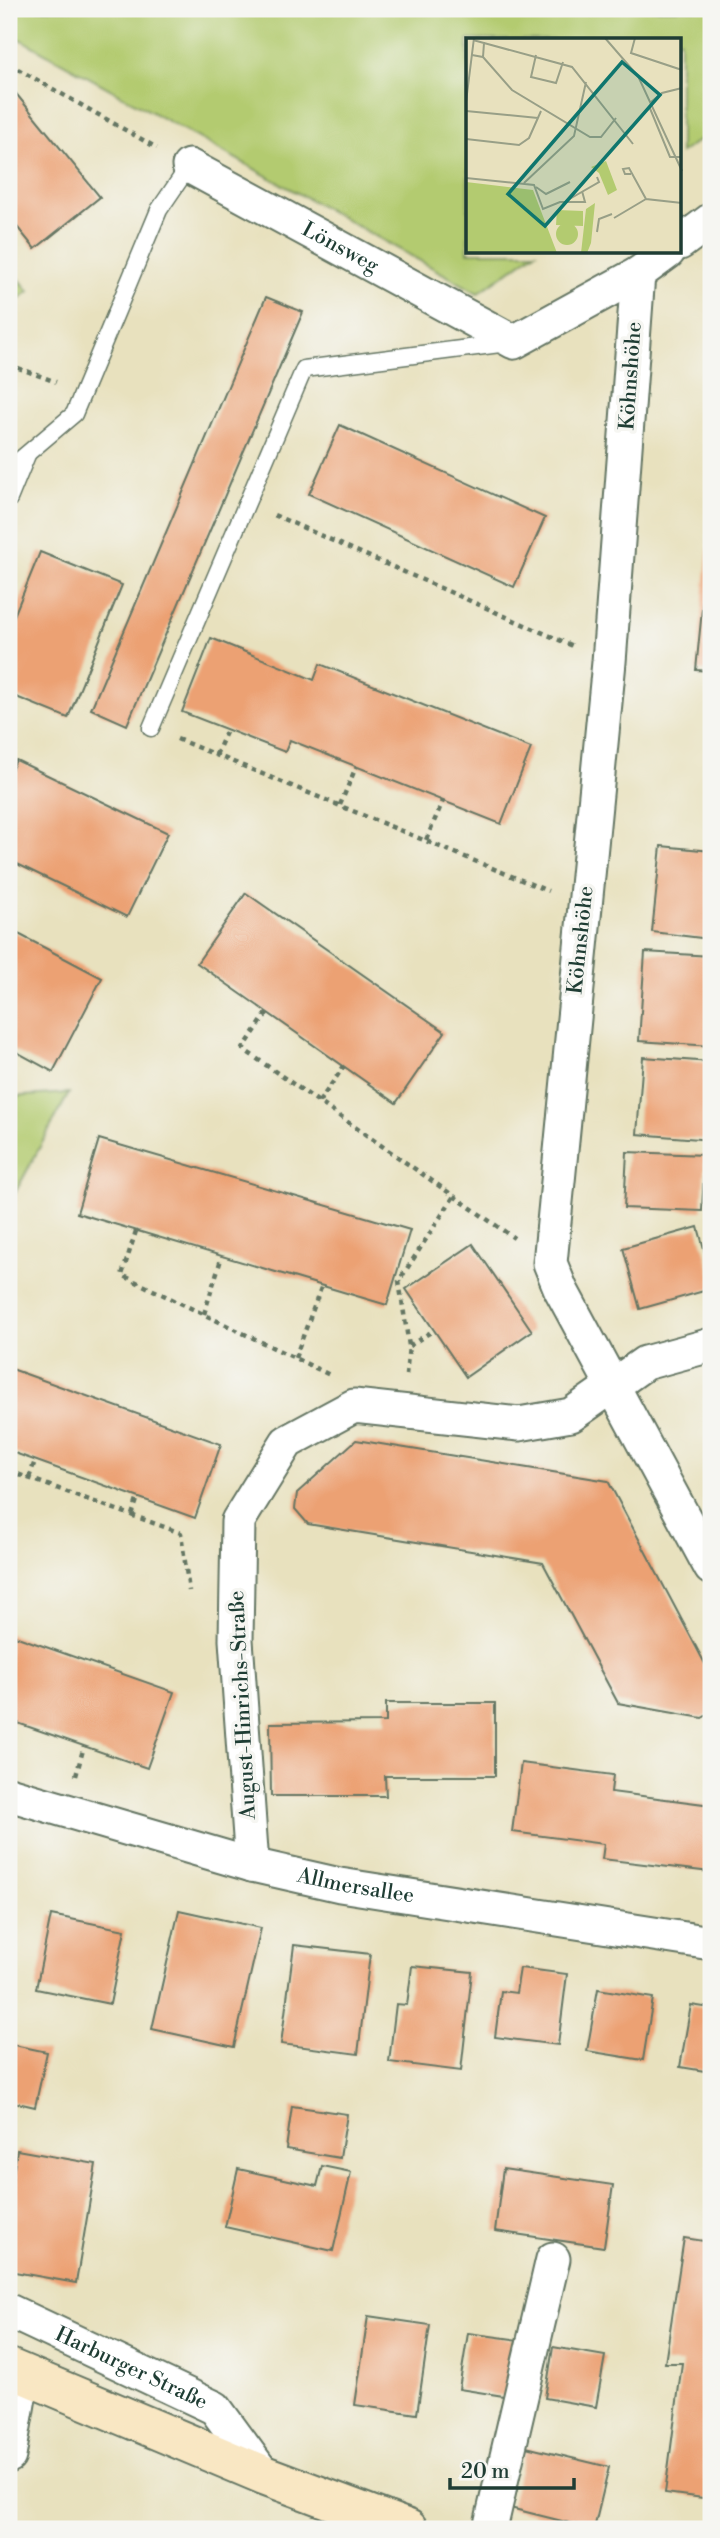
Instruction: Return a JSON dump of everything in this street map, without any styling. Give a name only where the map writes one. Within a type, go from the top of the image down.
[{"type":"main road","points":[[16,2371],[264,2475],[408,2529]]},
{"type":"street","name":"Lönsweg","points":[[189,166],[514,342]]},
{"type":"street","points":[[682,242],[711,220]]},
{"type":"street","points":[[514,342],[638,274],[665,254]]},
{"type":"street","name":"Köhnshöhe","points":[[638,274],[609,662],[550,1263],[561,1290],[711,1568]]},
{"type":"street","points":[[354,1406],[519,1424],[571,1415],[645,1363],[711,1345]]},
{"type":"street","name":"August-Hinrichs-Straße","points":[[252,1865],[236,1640],[238,1521],[287,1442],[354,1406]]},
{"type":"street","name":"Allmersallee","points":[[9,1794],[252,1865],[340,1885],[711,1943]]},
{"type":"street","points":[[490,2529],[553,2259]]},
{"type":"street","name":"Harburger Straße","points":[[9,2311],[215,2407],[264,2475]]},
{"type":"street","points":[[9,2456],[16,2371]]},
{"type":"lane","points":[[9,469],[74,414],[159,210],[189,166]]},
{"type":"lane","points":[[151,728],[304,369],[514,342]]},
{"type":"lane","points":[[9,499],[28,453]]},
{"type":"path","points":[[9,64],[189,166]]},
{"type":"path","points":[[9,369],[13,366],[83,392]]},
{"type":"path","points":[[247,503],[609,662]]},
{"type":"path","points":[[151,728],[585,905]]},
{"type":"path","points":[[216,755],[227,730]]},
{"type":"path","points":[[340,805],[356,767]]},
{"type":"path","points":[[426,840],[443,801]]},
{"type":"path","points":[[267,1013],[243,1049],[550,1263]]},
{"type":"path","points":[[319,1102],[344,1066]]},
{"type":"path","points":[[401,1411],[409,1346],[399,1282],[454,1196]]},
{"type":"path","points":[[136,1231],[122,1275],[340,1380],[354,1406]]},
{"type":"path","points":[[204,1314],[222,1256]]},
{"type":"path","points":[[295,1358],[322,1285]]},
{"type":"path","points":[[409,1346],[434,1330]]},
{"type":"path","points":[[29,1478],[35,1461]]},
{"type":"path","points":[[9,1471],[181,1533],[189,1591]]},
{"type":"path","points":[[132,1515],[138,1497]]},
{"type":"green space","points":[[9,9],[711,9],[711,132],[682,152],[682,38],[466,38],[466,254],[533,254],[478,293],[9,33]]},
{"type":"green space","points":[[9,267],[29,291],[9,307]]},
{"type":"green space","points":[[69,1093],[9,1204],[9,1097]]},
{"type":"building","points":[[9,85],[100,197],[35,249],[9,217]]},
{"type":"building","points":[[266,297],[303,312],[127,725],[91,709]]},
{"type":"building","points":[[340,425],[545,518],[514,587],[309,494]]},
{"type":"building","points":[[708,549],[711,549],[711,671],[696,670]]},
{"type":"building","points":[[40,552],[122,585],[68,718],[9,694],[9,628]]},
{"type":"building","points":[[211,638],[314,680],[320,664],[531,748],[501,824],[290,740],[285,752],[182,712]]},
{"type":"building","points":[[16,760],[168,833],[127,917],[9,860],[9,774]]},
{"type":"building","points":[[661,846],[711,851],[710,939],[652,932]]},
{"type":"building","points":[[246,893],[445,1032],[396,1103],[197,963]]},
{"type":"building","points":[[9,929],[102,978],[53,1072],[9,1048]]},
{"type":"building","points":[[645,952],[711,956],[711,1046],[639,1041]]},
{"type":"building","points":[[643,1057],[711,1062],[711,1140],[637,1134]]},
{"type":"building","points":[[99,1139],[410,1230],[387,1305],[77,1213]]},
{"type":"building","points":[[627,1152],[705,1155],[702,1211],[624,1208]]},
{"type":"building","points":[[698,1227],[711,1274],[711,1289],[640,1309],[623,1248]]},
{"type":"building","points":[[473,1244],[532,1331],[466,1377],[406,1289]]},
{"type":"building","points":[[9,1368],[221,1444],[195,1518],[9,1451]]},
{"type":"building","points":[[356,1440],[608,1481],[711,1675],[711,1713],[702,1718],[618,1703],[543,1563],[308,1524],[295,1509],[297,1493]]},
{"type":"building","points":[[9,1634],[174,1692],[147,1768],[9,1720]]},
{"type":"building","points":[[386,1703],[495,1703],[495,1776],[385,1776],[386,1796],[271,1796],[270,1723],[386,1722]]},
{"type":"building","points":[[521,1763],[613,1775],[611,1792],[711,1805],[711,1872],[602,1859],[604,1844],[512,1832]]},
{"type":"building","points":[[179,1910],[261,1928],[234,2047],[152,2029]]},
{"type":"building","points":[[51,1915],[125,1930],[110,2004],[36,1989]]},
{"type":"building","points":[[294,1945],[370,1954],[358,2054],[281,2044]]},
{"type":"building","points":[[412,1966],[472,1972],[461,2071],[389,2062],[396,2004],[407,2005]]},
{"type":"building","points":[[520,1968],[567,1974],[558,2045],[495,2037],[501,1991],[516,1993]]},
{"type":"building","points":[[598,1989],[653,1998],[643,2060],[587,2051]]},
{"type":"building","points":[[691,2005],[711,2008],[711,2072],[680,2067]]},
{"type":"building","points":[[9,2044],[47,2052],[35,2107],[9,2101]]},
{"type":"building","points":[[292,2106],[347,2114],[340,2158],[286,2149]]},
{"type":"building","points":[[17,2150],[96,2164],[76,2283],[9,2271],[9,2199]]},
{"type":"building","points":[[322,2166],[351,2172],[333,2251],[225,2227],[238,2169],[317,2186]]},
{"type":"building","points":[[503,2169],[613,2185],[604,2247],[495,2231]]},
{"type":"building","points":[[684,2238],[711,2242],[711,2499],[665,2493],[682,2363],[665,2363]]},
{"type":"building","points":[[368,2316],[430,2325],[417,2414],[355,2405]]},
{"type":"building","points":[[468,2333],[519,2340],[510,2397],[459,2389]]},
{"type":"building","points":[[553,2347],[605,2356],[596,2407],[545,2398]]},
{"type":"building","points":[[526,2447],[609,2467],[594,2529],[510,2508]]},
{"type":"building","points":[[185,2521],[207,2529],[183,2529]]}]
